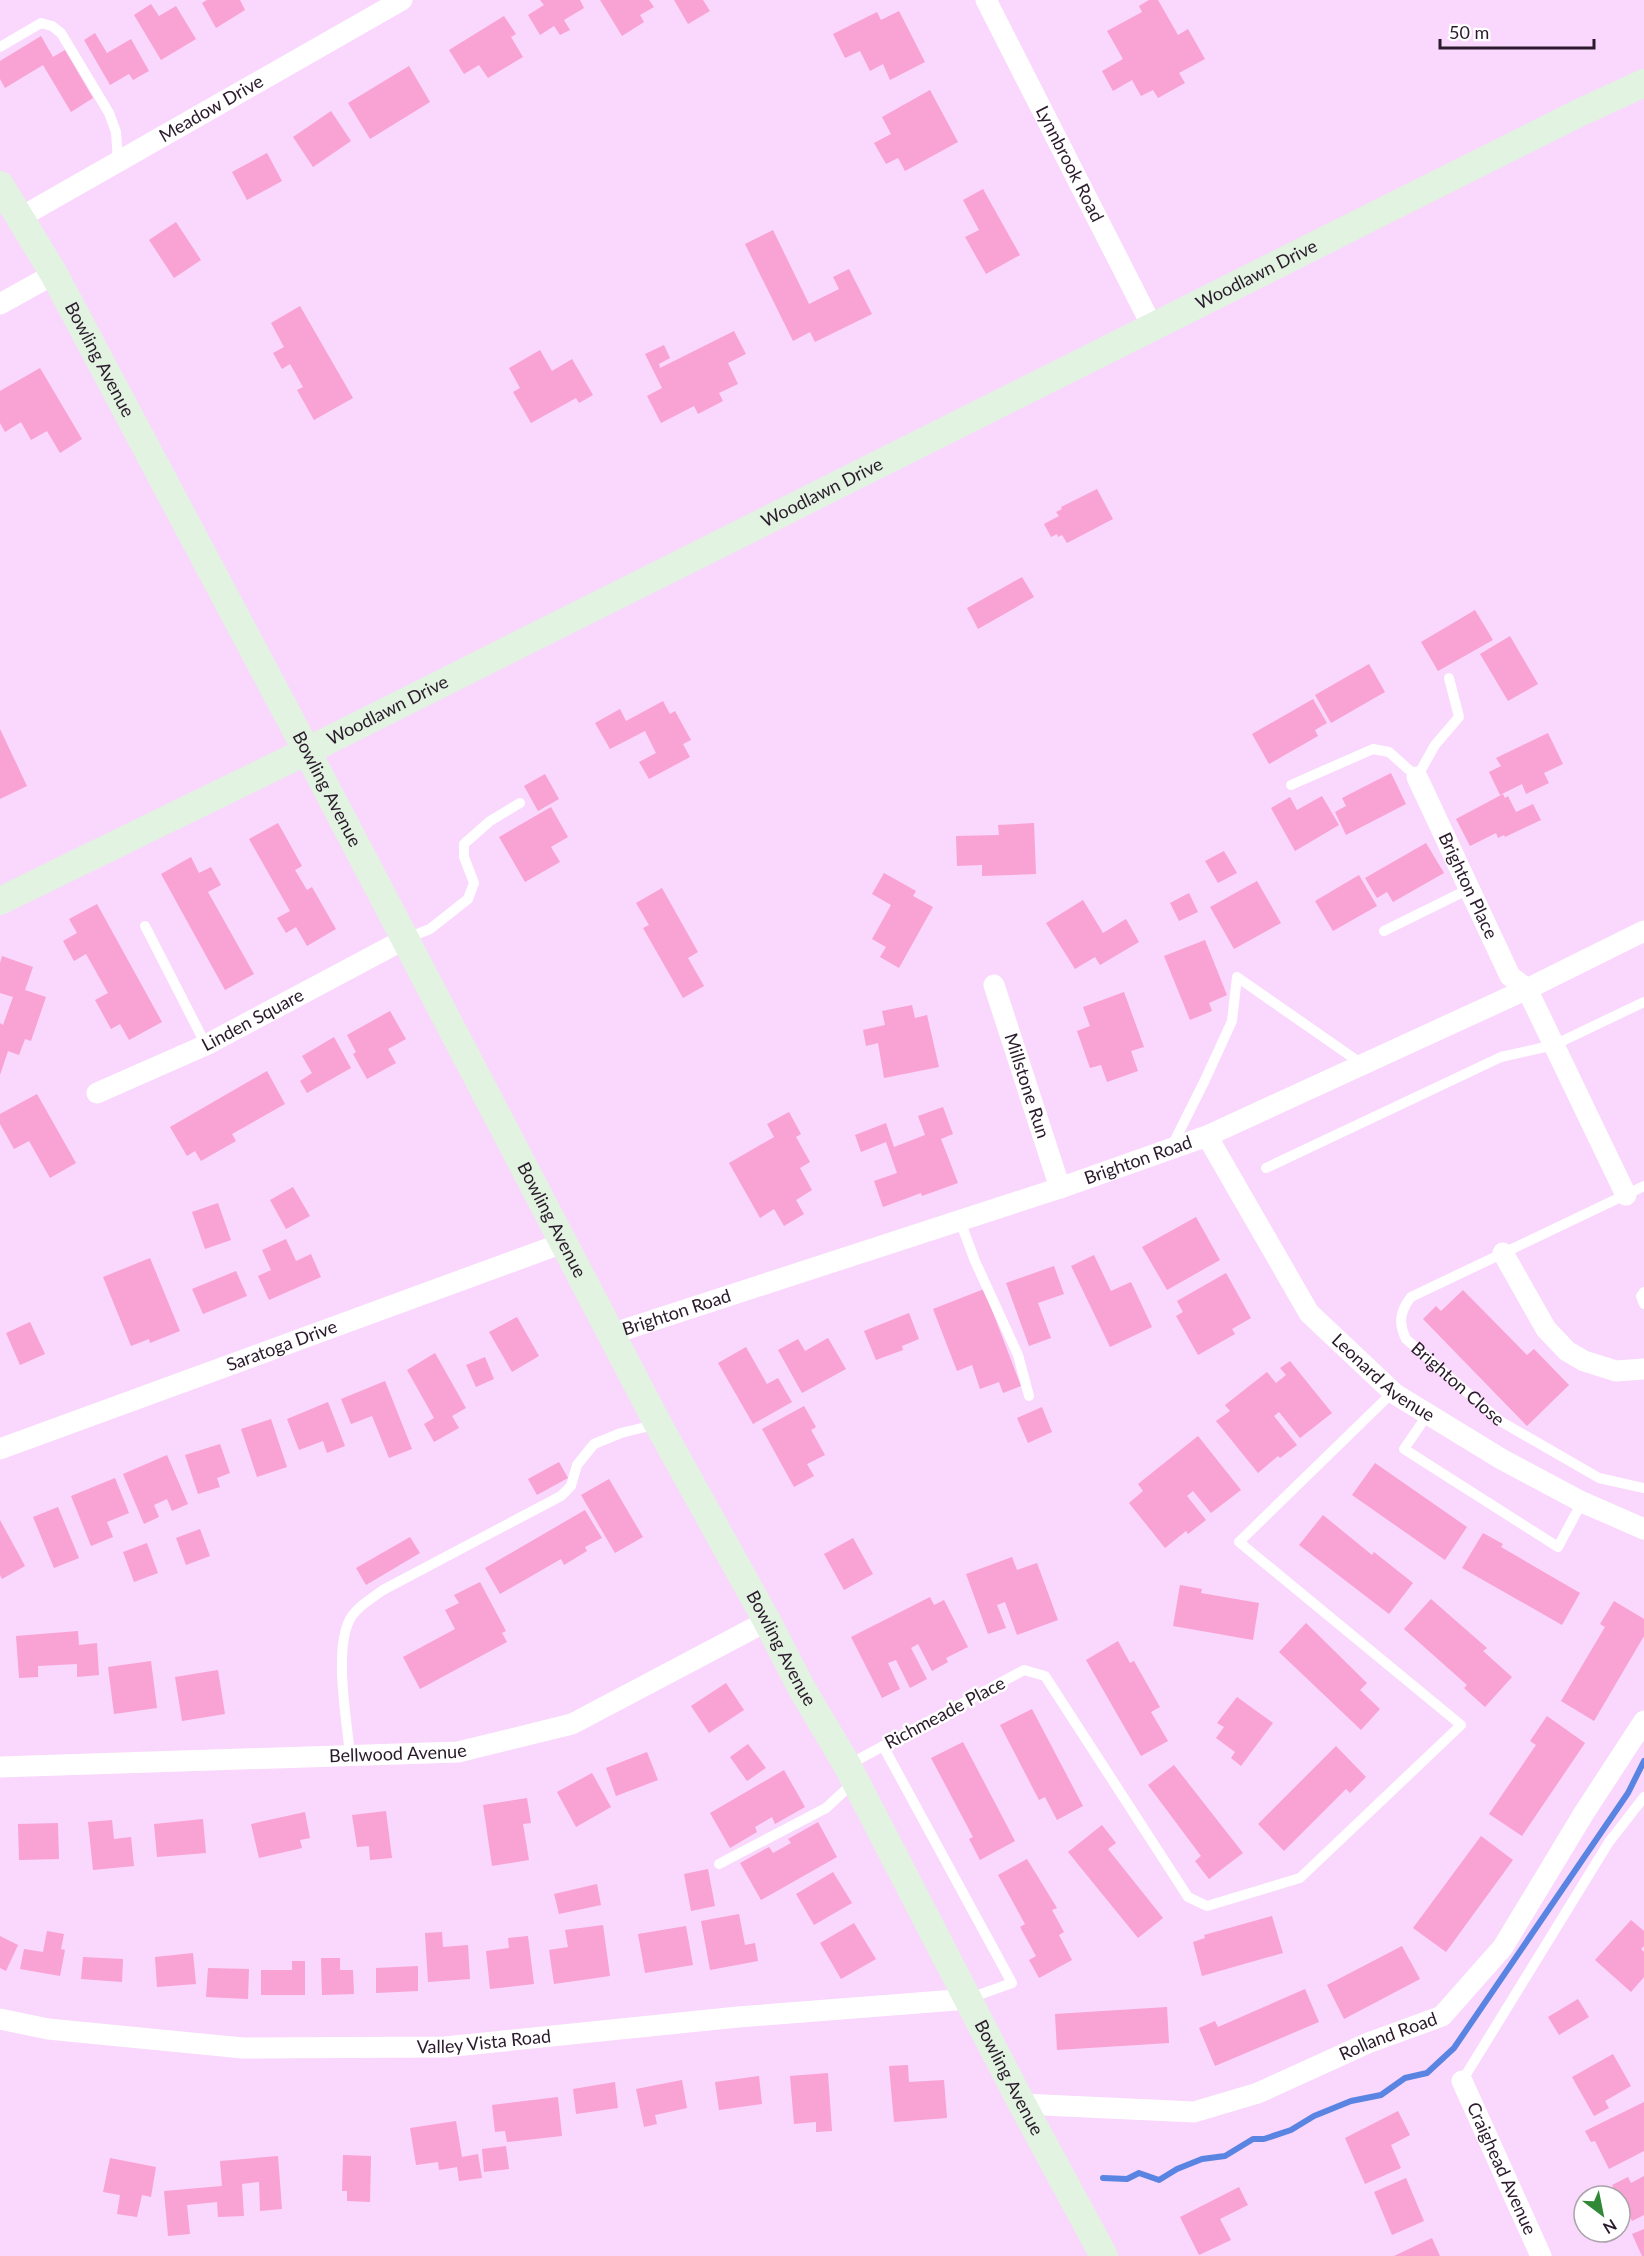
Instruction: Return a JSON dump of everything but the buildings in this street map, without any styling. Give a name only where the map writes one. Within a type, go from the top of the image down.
[{"type":"street","name":"Meadow Drive","points":[[21,217],[402,0]]},
{"type":"street","name":"Lynnbrook Road","points":[[986,0],[1153,328]]},
{"type":"street","name":"Woodlawn Drive","points":[[0,901],[307,751],[1579,113],[1644,83]]},
{"type":"street","name":"Bowling Avenue","points":[[0,185],[54,274],[307,751],[658,1424],[802,1689],[851,1773],[1022,2104],[1104,2256]]},
{"type":"street","points":[[0,304],[54,274]]},
{"type":"street","name":"Brighton Place","points":[[1417,777],[1510,976],[1527,989],[1554,1045],[1635,1190]]},
{"type":"street","name":"Brighton Road","points":[[611,1334],[1060,1188],[1207,1136],[1527,989],[1644,930]]},
{"type":"street","name":"Linden Square","points":[[97,1093],[206,1045],[405,939]]},
{"type":"street","name":"Millstone Run","points":[[994,985],[1060,1188]]},
{"type":"street","name":"Leonard Avenue","points":[[1207,1136],[1309,1312],[1393,1392],[1503,1460],[1582,1502],[1644,1529]]},
{"type":"street","name":"Saratoga Drive","points":[[0,1449],[563,1243]]},
{"type":"street","points":[[1503,1253],[1545,1329],[1567,1351],[1584,1361],[1616,1371],[1644,1369]]},
{"type":"street","name":"Bellwood Avenue","points":[[0,1767],[458,1752],[572,1724],[767,1621]]},
{"type":"street","name":"Rolland Road","points":[[1022,2104],[1194,2112],[1257,2093],[1368,2043],[1442,2016],[1503,1947],[1584,1813],[1644,1721]]},
{"type":"street","name":"Valley Vista Road","points":[[0,2019],[48,2029],[243,2048],[445,2047],[738,2017],[969,1999]]},
{"type":"street","name":"Craighead Avenue","points":[[1462,2081],[1541,2256]]},
{"type":"lane","points":[[0,47],[41,23],[52,26],[61,33],[109,113],[116,132],[118,162]]},
{"type":"lane","points":[[1291,785],[1373,749],[1389,752],[1417,777],[1435,744],[1459,717],[1449,678]]},
{"type":"lane","points":[[405,939],[430,929],[468,899],[474,883],[464,857],[464,844],[490,821],[520,803]]},
{"type":"lane","points":[[1384,931],[1469,889]]},
{"type":"lane","points":[[145,926],[206,1045]]},
{"type":"lane","points":[[1171,1149],[1232,1021],[1237,977],[1363,1065]]},
{"type":"lane","points":[[1266,1168],[1501,1057],[1554,1045],[1644,1002]]},
{"type":"lane","name":"Brighton Close","points":[[1635,1190],[1411,1297],[1402,1309],[1400,1328],[1406,1339],[1500,1421],[1599,1478],[1644,1488]]},
{"type":"lane","points":[[960,1221],[975,1261],[1018,1355],[1029,1396]]},
{"type":"lane","points":[[1644,1292],[1641,1296],[1644,1304]]},
{"type":"lane","name":"Richmeade Place","points":[[719,1864],[826,1808],[851,1773],[884,1746],[1024,1670],[1045,1676],[1188,1897],[1207,1906],[1300,1878],[1461,1725],[1239,1542],[1393,1392]]},
{"type":"lane","points":[[1428,1414],[1404,1449],[1558,1547],[1582,1502]]},
{"type":"lane","points":[[350,1755],[342,1679],[344,1642],[349,1621],[359,1608],[399,1581],[561,1496],[571,1486],[577,1466],[594,1444],[621,1433],[658,1424]]},
{"type":"lane","points":[[884,1746],[1012,1983],[969,1999]]},
{"type":"lane","points":[[1462,2081],[1610,1842],[1644,1797]]},
{"type":"waterway","points":[[1103,2178],[1127,2179],[1139,2173],[1159,2180],[1177,2169],[1202,2159],[1225,2156],[1253,2139],[1264,2139],[1291,2130],[1314,2116],[1351,2101],[1381,2095],[1405,2078],[1427,2073],[1454,2048],[1628,1793],[1644,1761]]}]
